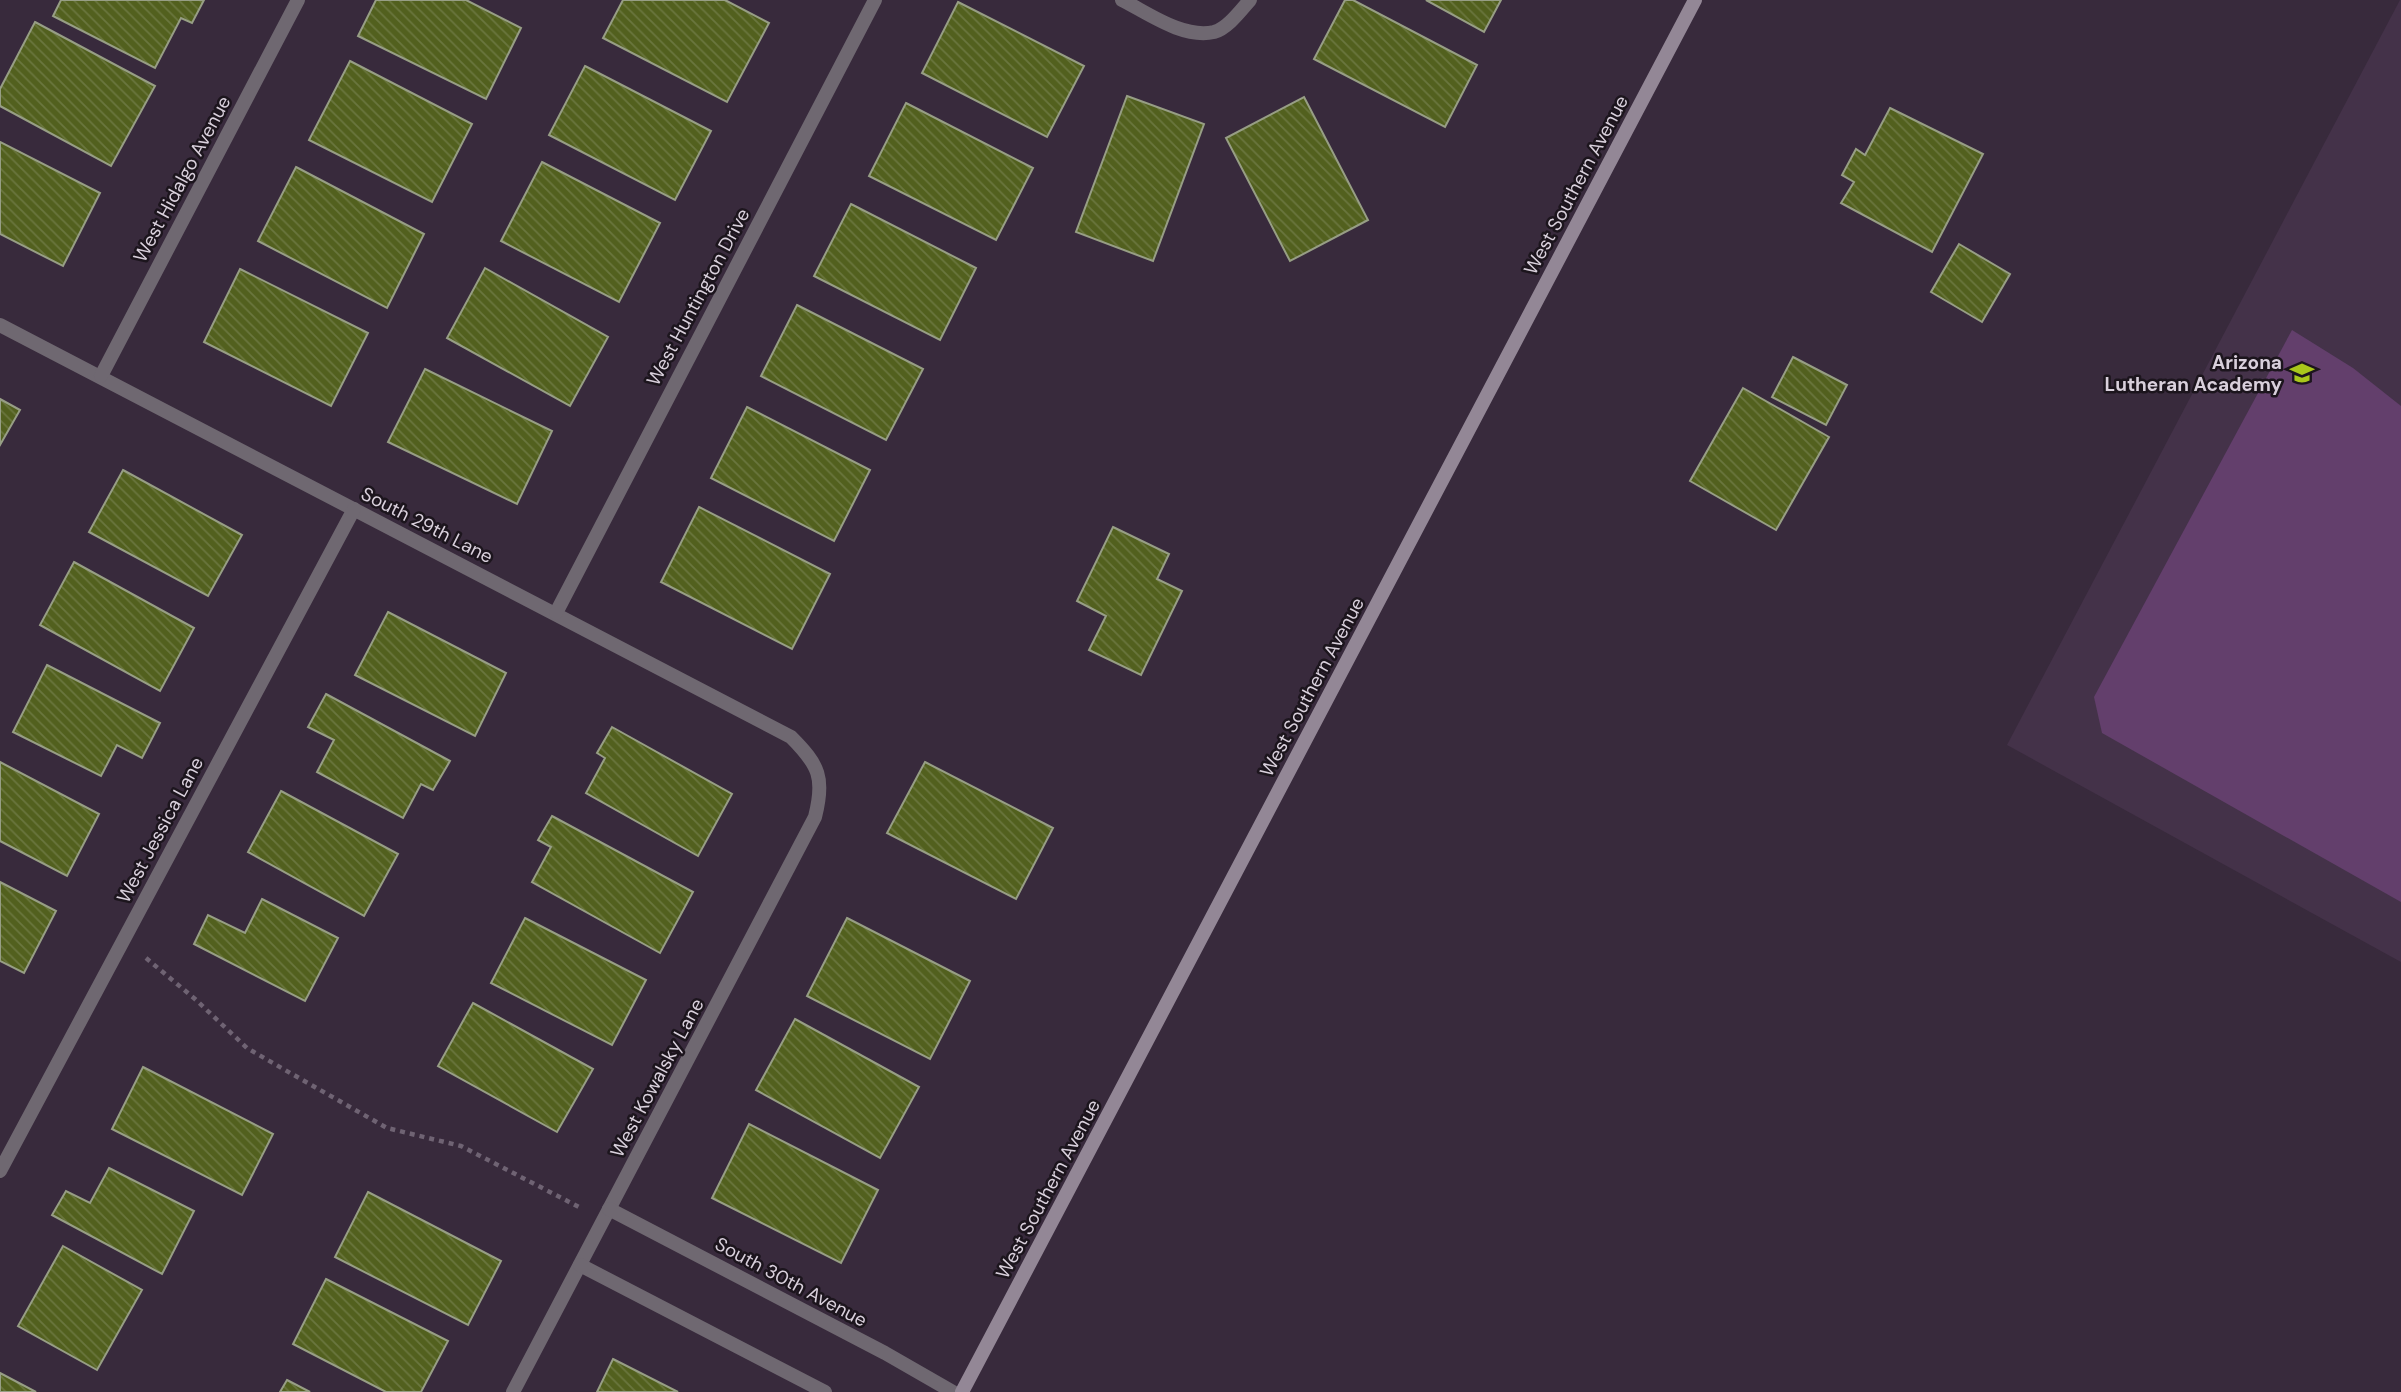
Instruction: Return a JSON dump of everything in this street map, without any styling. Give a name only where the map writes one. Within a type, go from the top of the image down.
[{"type":"main road","name":"West Southern Avenue","points":[[962,1392],[1695,0]]},
{"type":"street","name":"West Hidalgo Avenue","points":[[101,376],[298,0]]},
{"type":"street","name":"West Huntington Drive","points":[[556,613],[875,0]]},
{"type":"street","points":[[1122,0],[1172,26],[1194,32],[1215,32],[1251,0]]},
{"type":"street","name":"South 29th Lane","points":[[0,325],[791,737],[810,756],[819,777]]},
{"type":"street","name":"West Jessica Lane","points":[[0,1171],[354,509]]},
{"type":"street","name":"West Kowalsky Lane","points":[[513,1392],[815,817],[820,798],[819,777]]},
{"type":"street","name":"South 30th Avenue","points":[[606,1215],[885,1353],[953,1392]]},
{"type":"street","points":[[580,1265],[825,1392]]},
{"type":"path","points":[[121,944],[153,963],[247,1048],[387,1128],[461,1146],[606,1215]]},
{"type":"shaded area","name":"Arizona Lutheran Academy","points":[[2401,0],[2401,962],[2007,745]]},
{"type":"shaded area","points":[[2292,330],[2353,368],[2401,406],[2401,902],[2102,733],[2094,697]]},
{"type":"building","points":[[61,0],[204,0],[192,23],[181,18],[155,68],[53,16]]},
{"type":"building","points":[[376,0],[466,0],[521,28],[486,99],[358,36]]},
{"type":"building","points":[[623,0],[725,0],[769,23],[727,102],[603,38]]},
{"type":"building","points":[[1345,0],[1353,0],[1477,65],[1445,127],[1314,59]]},
{"type":"building","points":[[1426,0],[1501,0],[1484,32]]},
{"type":"building","points":[[958,2],[1084,66],[1047,137],[922,73]]},
{"type":"building","points":[[35,22],[155,86],[111,166],[0,106],[0,89]]},
{"type":"building","points":[[350,61],[472,124],[432,202],[309,140]]},
{"type":"building","points":[[585,66],[711,131],[675,200],[549,135]]},
{"type":"building","points":[[1127,96],[1204,124],[1153,261],[1076,232]]},
{"type":"building","points":[[1304,97],[1368,220],[1290,261],[1226,138]]},
{"type":"building","points":[[906,103],[1033,168],[996,240],[869,176]]},
{"type":"building","points":[[1890,108],[1983,154],[1932,252],[1841,203],[1854,182],[1842,175],[1856,149],[1865,155]]},
{"type":"building","points":[[0,142],[100,193],[63,266],[0,234]]},
{"type":"building","points":[[542,162],[660,223],[619,302],[501,241]]},
{"type":"building","points":[[296,167],[424,234],[387,308],[258,241]]},
{"type":"building","points":[[851,204],[976,268],[940,340],[814,276]]},
{"type":"building","points":[[1959,244],[2010,274],[1982,322],[1931,292]]},
{"type":"building","points":[[485,268],[608,337],[570,406],[447,338]]},
{"type":"building","points":[[240,269],[368,333],[331,406],[204,342]]},
{"type":"building","points":[[797,305],[923,369],[886,440],[761,376]]},
{"type":"building","points":[[1793,357],[1847,385],[1826,425],[1772,397]]},
{"type":"building","points":[[425,369],[552,431],[517,504],[388,442]]},
{"type":"building","points":[[1743,388],[1829,437],[1776,530],[1690,481]]},
{"type":"building","points":[[0,399],[20,410],[0,445]]},
{"type":"building","points":[[747,407],[870,470],[834,541],[711,478]]},
{"type":"building","points":[[123,470],[242,535],[208,596],[89,532]]},
{"type":"building","points":[[699,507],[830,574],[792,649],[661,582]]},
{"type":"building","points":[[1113,527],[1169,554],[1157,579],[1182,591],[1141,675],[1089,650],[1106,616],[1077,601]]},
{"type":"building","points":[[74,562],[194,628],[160,691],[40,625]]},
{"type":"building","points":[[388,612],[506,673],[475,736],[355,675]]},
{"type":"building","points":[[47,665],[160,723],[142,758],[117,745],[101,776],[13,732]]},
{"type":"building","points":[[326,694],[450,761],[433,790],[421,784],[403,818],[317,772],[334,740],[308,727]]},
{"type":"building","points":[[612,727],[732,794],[698,856],[586,793],[605,758],[597,753]]},
{"type":"building","points":[[0,762],[99,814],[67,876],[0,841]]},
{"type":"building","points":[[925,762],[1053,828],[1016,899],[887,833]]},
{"type":"building","points":[[281,791],[398,854],[364,916],[248,852]]},
{"type":"building","points":[[552,816],[693,892],[660,953],[532,882],[551,847],[538,840]]},
{"type":"building","points":[[0,882],[56,911],[24,973],[0,961]]},
{"type":"building","points":[[262,899],[338,938],[305,1001],[194,944],[208,915],[245,933]]},
{"type":"building","points":[[525,918],[646,980],[612,1045],[491,983]]},
{"type":"building","points":[[847,918],[970,981],[930,1059],[807,996]]},
{"type":"building","points":[[473,1003],[593,1069],[557,1132],[438,1066]]},
{"type":"building","points":[[795,1019],[919,1087],[880,1158],[756,1090]]},
{"type":"building","points":[[143,1067],[273,1134],[242,1195],[112,1129]]},
{"type":"building","points":[[749,1124],[878,1190],[841,1263],[712,1198]]},
{"type":"building","points":[[109,1168],[194,1211],[162,1274],[52,1215],[66,1191],[90,1203]]},
{"type":"building","points":[[368,1192],[501,1261],[468,1325],[335,1257]]},
{"type":"building","points":[[63,1246],[142,1290],[97,1370],[18,1326]]},
{"type":"building","points":[[326,1279],[448,1341],[421,1392],[386,1392],[293,1344]]},
{"type":"building","points":[[613,1359],[678,1392],[597,1392]]},
{"type":"building","points":[[0,1373],[36,1392],[0,1392]]},
{"type":"building","points":[[287,1380],[310,1392],[280,1392]]},
{"type":"place","name":"Arizona Lutheran Academy","points":[[2302,373]]}]
